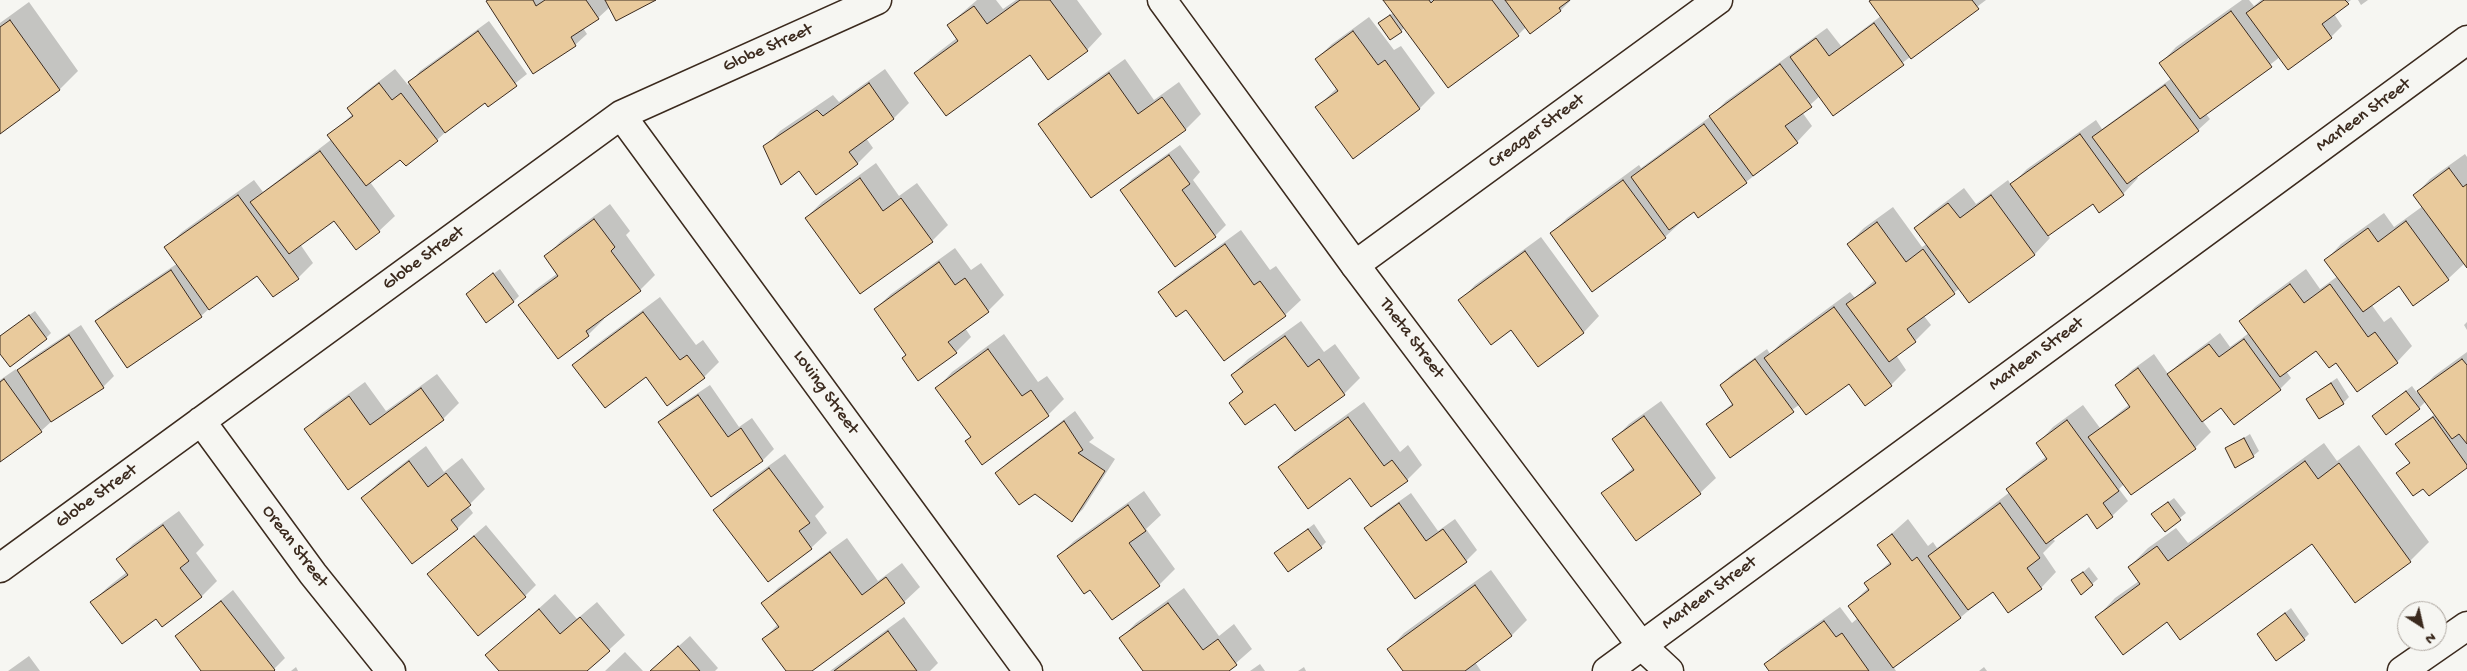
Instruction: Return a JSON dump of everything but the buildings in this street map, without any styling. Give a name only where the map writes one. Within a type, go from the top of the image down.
[{"type":"street","name":"Globe Street","points":[[0,568],[621,115],[877,0]]},
{"type":"street","name":"Theta Street","points":[[1162,0],[1355,265],[1641,645],[1669,671]]},
{"type":"street","name":"Creager Street","points":[[1355,265],[1718,0]]},
{"type":"street","name":"Marleen Street","points":[[1608,671],[2467,40]]},
{"type":"street","name":"Loving Street","points":[[621,115],[1028,671]]},
{"type":"street","name":"Orean Street","points":[[201,420],[313,574],[391,671]]},
{"type":"street","points":[[2402,671],[2467,626]]}]
